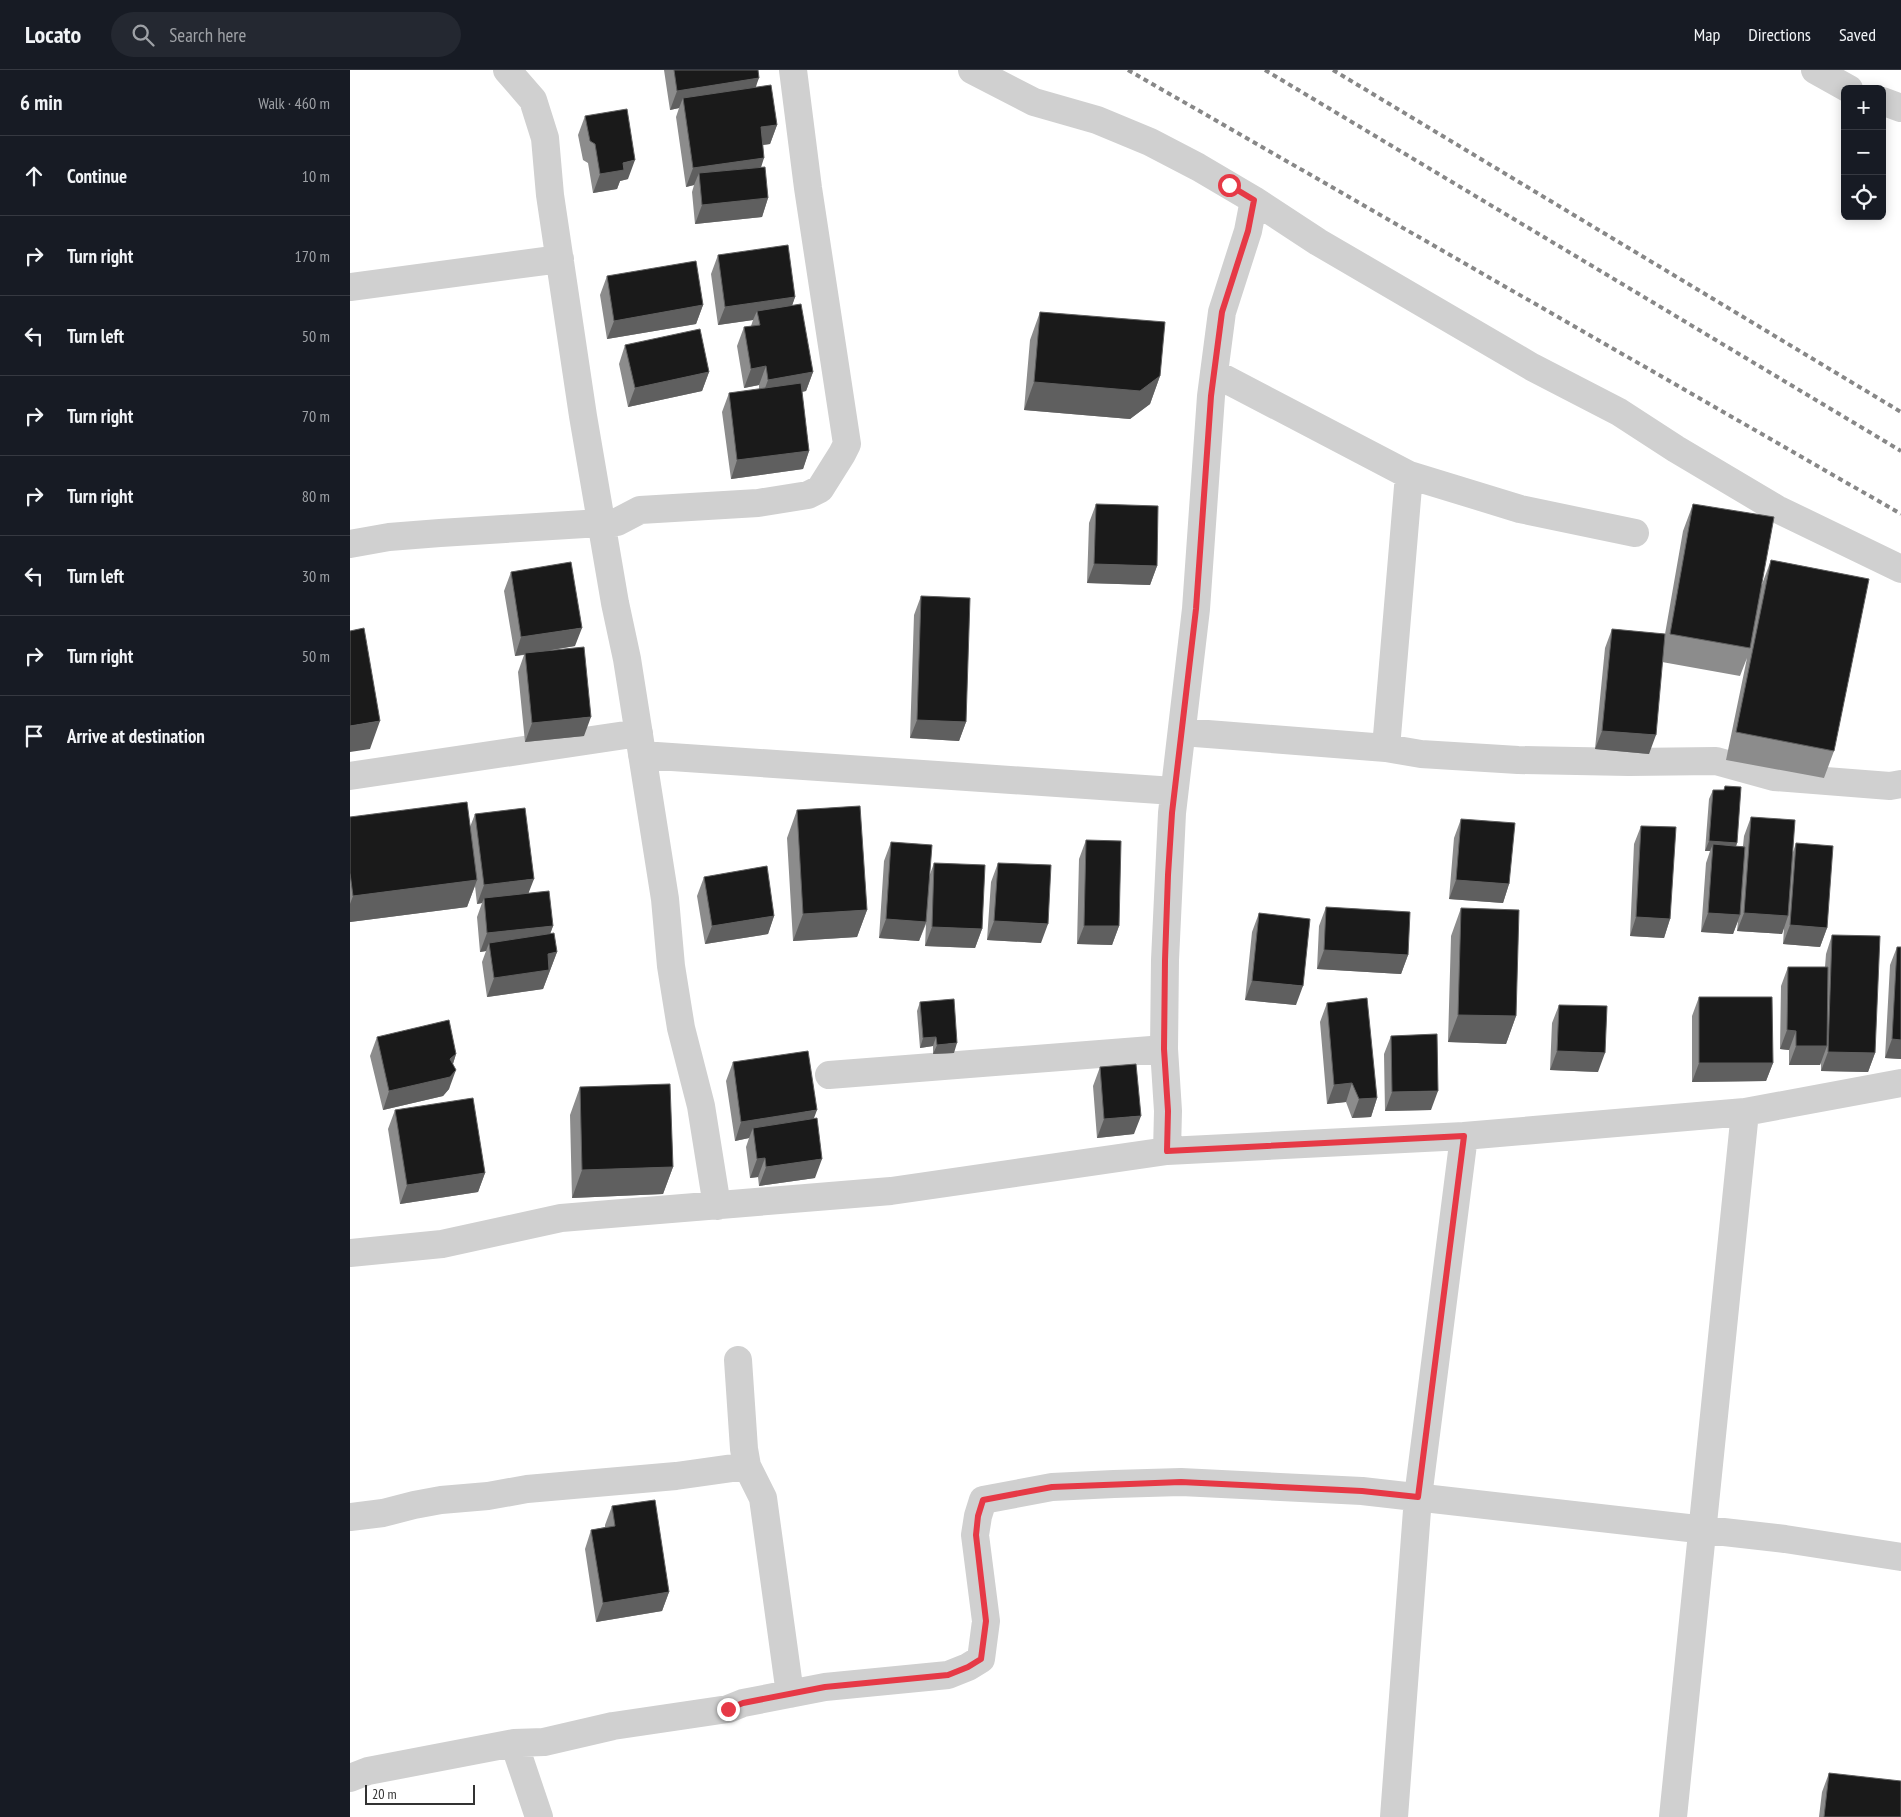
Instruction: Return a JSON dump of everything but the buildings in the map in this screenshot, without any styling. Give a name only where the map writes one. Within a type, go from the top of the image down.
[{"type":"street","points":[[507,70],[533,100],[545,138],[550,195],[583,416],[641,744],[664,899],[671,966],[681,1028],[701,1106],[717,1206]]},
{"type":"street","points":[[350,544],[440,533],[617,522],[640,510],[692,505],[758,503],[808,495],[820,489],[847,444],[808,188],[793,70]]},
{"type":"street","points":[[972,70],[1034,102],[1097,120],[1150,142],[1206,172],[1254,200],[1318,242],[1532,367],[1619,412],[1676,449],[1777,509],[1901,569]]},
{"type":"street","points":[[1815,70],[1842,85]]},
{"type":"street","points":[[1855,85],[1861,70]]},
{"type":"street","points":[[1886,102],[1901,108]]},
{"type":"street","points":[[1167,1151],[1168,1111],[1164,1049],[1168,875],[1174,790],[1196,609],[1214,372],[1222,312],[1248,231],[1254,200]]},
{"type":"street","points":[[350,287],[560,259]]},
{"type":"street","points":[[1214,372],[1409,475],[1520,509],[1635,532]]},
{"type":"street","points":[[1386,748],[1409,475]]},
{"type":"street","points":[[1182,732],[1386,748],[1421,754],[1551,761],[1716,761],[1774,777],[1890,786],[1901,784]]},
{"type":"street","points":[[350,776],[641,744],[1174,790]]},
{"type":"street","points":[[829,1075],[1164,1049]]},
{"type":"street","points":[[350,1253],[442,1244],[561,1218],[891,1191],[1167,1151],[1464,1136],[1745,1112],[1901,1083]]},
{"type":"street","points":[[1673,1817],[1745,1112]]},
{"type":"street","points":[[1394,1817],[1418,1497],[1464,1136]]},
{"type":"street","points":[[738,1360],[747,1466],[763,1498],[790,1694]]},
{"type":"street","points":[[350,1517],[383,1513],[441,1500],[488,1496],[528,1489],[676,1476],[747,1466]]},
{"type":"street","points":[[350,1778],[368,1771],[514,1743],[544,1742],[613,1726],[728,1709],[743,1703],[825,1687],[948,1675],[968,1667],[981,1659],[986,1621],[976,1535],[978,1516],[983,1500],[1052,1487],[1181,1482],[1362,1491],[1785,1539],[1901,1557]]},
{"type":"street","points":[[514,1743],[539,1817]]},
{"type":"railway","points":[[1128,70],[1901,514]]},
{"type":"railway","points":[[1265,70],[1901,451]]},
{"type":"railway","points":[[1333,70],[1901,412]]},
{"type":"route","points":[[728,1709],[743,1703],[825,1687],[948,1675],[968,1667],[981,1659],[986,1621],[976,1535],[978,1516],[983,1500],[1052,1487],[1181,1482],[1362,1491],[1418,1497],[1464,1136],[1167,1151],[1168,1111],[1164,1049],[1165,960],[1174,790],[1196,609],[1211,396],[1222,312],[1248,231],[1254,200],[1229,185]]}]
